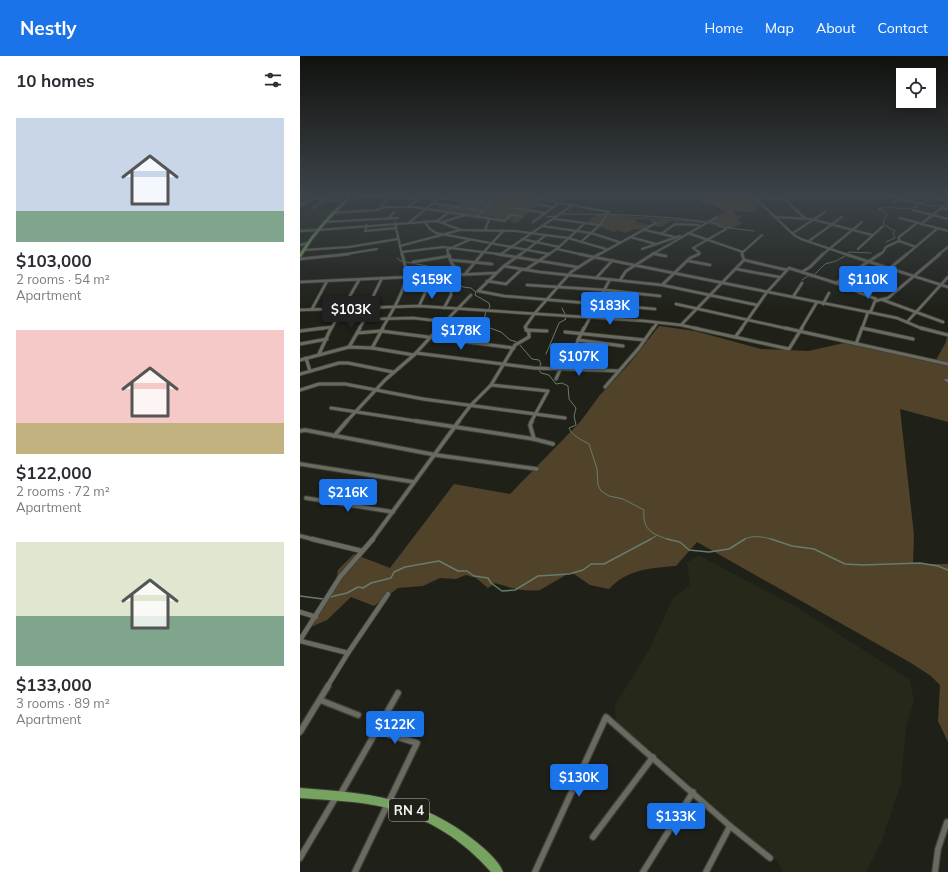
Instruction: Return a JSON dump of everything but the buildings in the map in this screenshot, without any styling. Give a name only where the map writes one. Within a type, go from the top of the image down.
[{"type":"highway","points":[[300,256],[315,233]]},
{"type":"highway","name":"RN 4","points":[[300,793],[338,796],[389,804],[431,818],[462,837],[491,863],[498,872]]},
{"type":"street","points":[[372,348],[395,306],[406,277],[405,264],[397,233]]},
{"type":"street","points":[[438,233],[549,254]]},
{"type":"street","points":[[400,246],[452,233]]},
{"type":"street","points":[[466,273],[501,233]]},
{"type":"street","points":[[501,254],[531,233]]},
{"type":"street","points":[[532,233],[546,234],[582,241],[606,249]]},
{"type":"street","points":[[525,270],[558,248],[574,233]]},
{"type":"street","points":[[586,233],[618,242]]},
{"type":"street","points":[[348,653],[300,640],[316,617],[340,576],[375,537],[471,405],[491,385],[514,348],[518,343],[529,337],[529,333],[525,327],[557,287],[577,267],[618,242],[638,233]]},
{"type":"street","points":[[657,233],[675,237]]},
{"type":"street","points":[[642,249],[688,233]]},
{"type":"street","points":[[688,233],[743,252]]},
{"type":"street","points":[[662,285],[689,261],[690,258],[700,252],[694,250],[693,248],[718,233]]},
{"type":"street","points":[[793,233],[801,238],[828,248],[948,287]]},
{"type":"street","points":[[809,241],[820,233]]},
{"type":"street","points":[[802,272],[810,267],[828,248],[848,233]]},
{"type":"street","points":[[864,233],[872,235]]},
{"type":"street","points":[[858,249],[874,233]]},
{"type":"street","points":[[899,241],[898,236],[902,233]]},
{"type":"street","points":[[860,292],[932,233]]},
{"type":"street","points":[[546,234],[496,272],[478,291],[504,296],[655,309]]},
{"type":"street","points":[[582,241],[591,234]]},
{"type":"street","points":[[620,280],[626,271],[635,264],[652,253],[668,246],[683,235]]},
{"type":"street","points":[[744,260],[742,255],[743,252],[762,235]]},
{"type":"street","points":[[630,237],[656,244]]},
{"type":"street","points":[[304,250],[349,247],[398,239]]},
{"type":"street","points":[[457,274],[457,269],[452,264],[447,250],[470,239]]},
{"type":"street","points":[[522,239],[720,283],[868,312],[948,335]]},
{"type":"street","points":[[836,283],[867,260],[883,252],[886,247],[899,241],[916,246]]},
{"type":"street","points":[[300,244],[307,243]]},
{"type":"street","points":[[402,252],[443,247],[518,256],[577,267]]},
{"type":"street","points":[[878,299],[888,298],[926,264],[948,247]]},
{"type":"street","points":[[300,259],[377,249]]},
{"type":"street","points":[[652,253],[666,256]]},
{"type":"street","points":[[413,262],[450,256]]},
{"type":"street","points":[[451,260],[492,264]]},
{"type":"street","points":[[596,278],[613,260]]},
{"type":"street","points":[[681,325],[720,283],[744,260]]},
{"type":"street","points":[[744,260],[787,270],[789,268],[802,272],[943,322]]},
{"type":"street","points":[[689,261],[710,265]]},
{"type":"street","points":[[504,266],[525,270],[662,285],[757,305]]},
{"type":"street","points":[[419,306],[428,289],[423,276],[422,268]]},
{"type":"street","points":[[487,282],[506,284],[522,269]]},
{"type":"street","points":[[736,269],[779,278]]},
{"type":"street","points":[[736,336],[767,292],[787,270]]},
{"type":"street","points":[[300,282],[496,272]]},
{"type":"street","points":[[851,272],[874,280]]},
{"type":"street","points":[[368,307],[382,278]]},
{"type":"street","points":[[907,322],[948,278]]},
{"type":"street","points":[[556,379],[564,361],[574,351],[581,333],[610,279]]},
{"type":"street","points":[[319,354],[335,320],[359,280]]},
{"type":"street","points":[[312,309],[327,281]]},
{"type":"street","points":[[793,297],[802,283]]},
{"type":"street","points":[[444,308],[451,295],[452,285]]},
{"type":"street","points":[[527,285],[605,290],[660,296]]},
{"type":"street","points":[[823,304],[829,293]]},
{"type":"street","points":[[334,436],[393,372],[415,354],[456,309],[471,295]]},
{"type":"street","points":[[856,344],[868,312],[871,311],[878,299]]},
{"type":"street","points":[[300,310],[419,306],[590,317],[681,325],[789,349],[817,302]]},
{"type":"street","points":[[676,304],[948,364]]},
{"type":"street","points":[[335,320],[412,318],[483,326],[473,343]]},
{"type":"street","points":[[349,347],[365,319]]},
{"type":"street","points":[[605,387],[657,323]]},
{"type":"street","points":[[300,331],[332,327]]},
{"type":"street","points":[[862,328],[913,338]]},
{"type":"street","points":[[526,330],[547,331]]},
{"type":"street","points":[[357,333],[381,331],[514,348]]},
{"type":"street","points":[[565,332],[644,340]]},
{"type":"street","points":[[300,344],[327,339]]},
{"type":"street","points":[[578,340],[623,346]]},
{"type":"street","points":[[300,360],[349,347],[372,348],[504,364],[561,369],[619,371]]},
{"type":"street","points":[[306,358],[310,371]]},
{"type":"street","points":[[300,374],[339,363],[348,363],[393,372]]},
{"type":"street","points":[[300,390],[319,384],[333,383],[423,399],[565,418]]},
{"type":"street","points":[[491,385],[548,391],[530,425],[534,439]]},
{"type":"street","points":[[331,408],[534,439],[553,444]]},
{"type":"street","points":[[300,431],[305,430],[436,455],[537,469]]},
{"type":"street","points":[[300,464],[414,482]]},
{"type":"street","points":[[306,498],[393,512]]},
{"type":"street","points":[[300,536],[362,551]]},
{"type":"street","points":[[300,732],[348,653],[388,594]]},
{"type":"street","points":[[300,612],[316,617]]},
{"type":"street","points":[[300,858],[377,731],[398,693]]},
{"type":"street","points":[[320,700],[358,714]]},
{"type":"street","points":[[535,872],[606,717],[730,826],[770,858]]},
{"type":"street","points":[[355,872],[417,743],[377,731]]},
{"type":"street","points":[[593,837],[653,757]]},
{"type":"street","points":[[643,872],[693,792]]},
{"type":"street","points":[[935,872],[938,848],[947,822]]},
{"type":"street","points":[[706,872],[730,826]]},
{"type":"shaded area","points":[[659,326],[695,331],[761,349],[808,351],[849,342],[936,360],[946,342],[948,331],[948,422],[900,409],[914,535],[913,564],[948,564],[948,742],[938,721],[940,685],[931,676],[911,663],[697,542],[676,566],[648,569],[632,573],[616,582],[609,589],[590,585],[571,572],[540,590],[518,589],[495,583],[488,588],[476,578],[466,575],[456,579],[440,578],[423,586],[398,588],[374,606],[351,597],[327,620],[306,629],[336,580],[338,570],[354,554],[390,568],[454,484],[510,494],[580,422],[600,395],[629,364]]},
{"type":"shaded area","points":[[698,555],[795,606],[910,680],[914,701],[906,727],[901,783],[882,840],[866,872],[783,872],[778,862],[756,845],[681,776],[616,721],[615,705],[649,650],[673,598],[690,585],[687,563]]},
{"type":"waterway","points":[[886,242],[895,238],[893,233]]},
{"type":"waterway","points":[[847,254],[849,252],[871,253]]},
{"type":"waterway","points":[[814,275],[825,264],[836,261],[845,256]]},
{"type":"waterway","points":[[397,258],[402,262]]},
{"type":"waterway","points":[[406,262],[427,266],[437,274]]},
{"type":"waterway","points":[[440,276],[463,287],[471,288],[476,292],[475,295],[489,303],[490,307],[488,309]]},
{"type":"waterway","points":[[802,280],[808,276],[812,277]]},
{"type":"waterway","points":[[562,308],[565,314]]},
{"type":"waterway","points":[[486,311],[484,320],[490,328],[501,332],[510,340],[517,342]]},
{"type":"waterway","points":[[546,354],[559,323],[566,319],[564,317]]},
{"type":"waterway","points":[[519,344],[532,359],[539,360],[541,364],[538,369],[541,373],[549,375],[556,384],[562,383],[568,386],[569,399],[576,408],[574,416],[576,425],[569,428],[575,436],[589,444],[597,469],[598,485],[601,491],[609,496],[623,499],[644,510],[645,523],[650,531],[670,540]]},
{"type":"waterway","points":[[649,540],[656,536]]},
{"type":"waterway","points":[[745,539],[751,537],[762,537],[774,540]]},
{"type":"waterway","points":[[330,597],[347,593],[358,587],[363,588],[371,583],[391,578],[394,572],[405,567],[439,561],[458,571],[467,571],[474,576],[488,578],[491,583],[502,591],[515,590],[538,576],[569,574],[583,570],[591,564],[604,564],[651,539]]},
{"type":"waterway","points":[[670,540],[680,542],[689,550],[709,552],[729,549],[745,539]]},
{"type":"waterway","points":[[774,540],[792,546],[814,549],[845,564],[863,565],[920,563],[938,566],[948,570]]},
{"type":"waterway","points":[[300,596],[323,599]]}]
